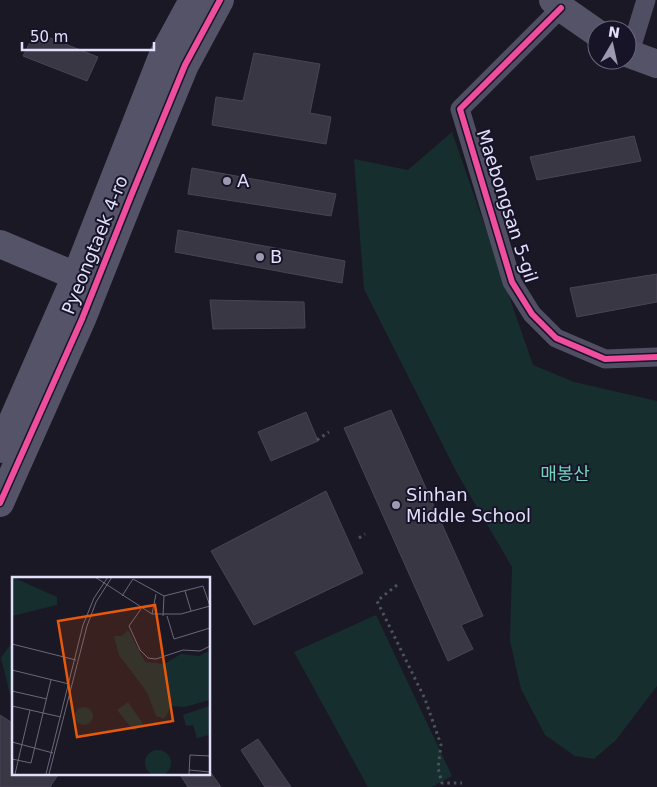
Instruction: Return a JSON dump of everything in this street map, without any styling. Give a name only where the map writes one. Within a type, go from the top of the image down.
[{"type":"street","name":"Pyeongtaek 4-ro","points":[[3,436],[76,276],[162,57],[193,0]]},
{"type":"street","name":"Pyeongtaek 4-ro","points":[[0,503],[82,319],[185,65],[220,0]]},
{"type":"street","points":[[637,27],[646,0]]},
{"type":"street","points":[[557,4],[587,26]]},
{"type":"street","name":"Maebongsan 5-gil","points":[[557,4],[460,108],[512,282],[532,314],[556,338],[605,359],[657,358]]},
{"type":"street","points":[[637,57],[657,64]]},
{"type":"street","points":[[0,244],[76,276]]},
{"type":"path","points":[[317,440],[329,432]]},
{"type":"path","points":[[359,538],[365,534]]},
{"type":"path","points":[[397,585],[377,601],[425,699],[441,745],[438,768],[442,783],[462,783]]},
{"type":"green space","name":"매봉산","points":[[452,132],[533,365],[574,382],[657,401],[657,686],[616,740],[594,759],[575,756],[545,735],[521,689],[510,641],[512,567],[457,473],[364,289],[354,159],[408,170]]},
{"type":"green space","points":[[376,615],[452,776],[432,787],[368,787],[294,652]]},
{"type":"green space","points":[[12,643],[12,696],[10,694],[1,658]]},
{"type":"building","points":[[35,32],[98,57],[87,81],[23,56]]},
{"type":"building","points":[[254,53],[320,64],[310,113],[331,117],[326,144],[212,125],[216,97],[243,101]]},
{"type":"building","points":[[634,136],[641,161],[537,180],[530,157]]},
{"type":"building","name":"A","points":[[192,168],[336,194],[331,216],[188,194]]},
{"type":"building","name":"B","points":[[178,230],[345,261],[342,283],[175,252]]},
{"type":"building","points":[[657,274],[657,302],[577,317],[570,288]]},
{"type":"building","points":[[210,300],[304,302],[305,328],[213,329]]},
{"type":"building","points":[[391,410],[483,616],[461,625],[473,649],[448,661],[344,428]]},
{"type":"building","points":[[306,412],[318,441],[271,461],[258,432]]},
{"type":"building","points":[[326,491],[363,573],[254,625],[211,551]]},
{"type":"building","points":[[0,715],[12,723],[12,774],[58,774],[50,787],[0,787]]},
{"type":"building","points":[[258,739],[291,787],[265,787],[241,750]]},
{"type":"building","points":[[211,773],[221,787],[188,787],[180,774]]},
{"type":"cycle path","points":[[0,503],[82,319],[185,65],[220,0]]},
{"type":"cycle path","points":[[561,8],[460,109],[512,282],[532,314],[556,338],[605,359],[657,357]]},
{"type":"place","name":"A","points":[[227,181]]},
{"type":"place","name":"B","points":[[260,257]]},
{"type":"place","name":"Sinhan Middle School","points":[[396,505]]}]
